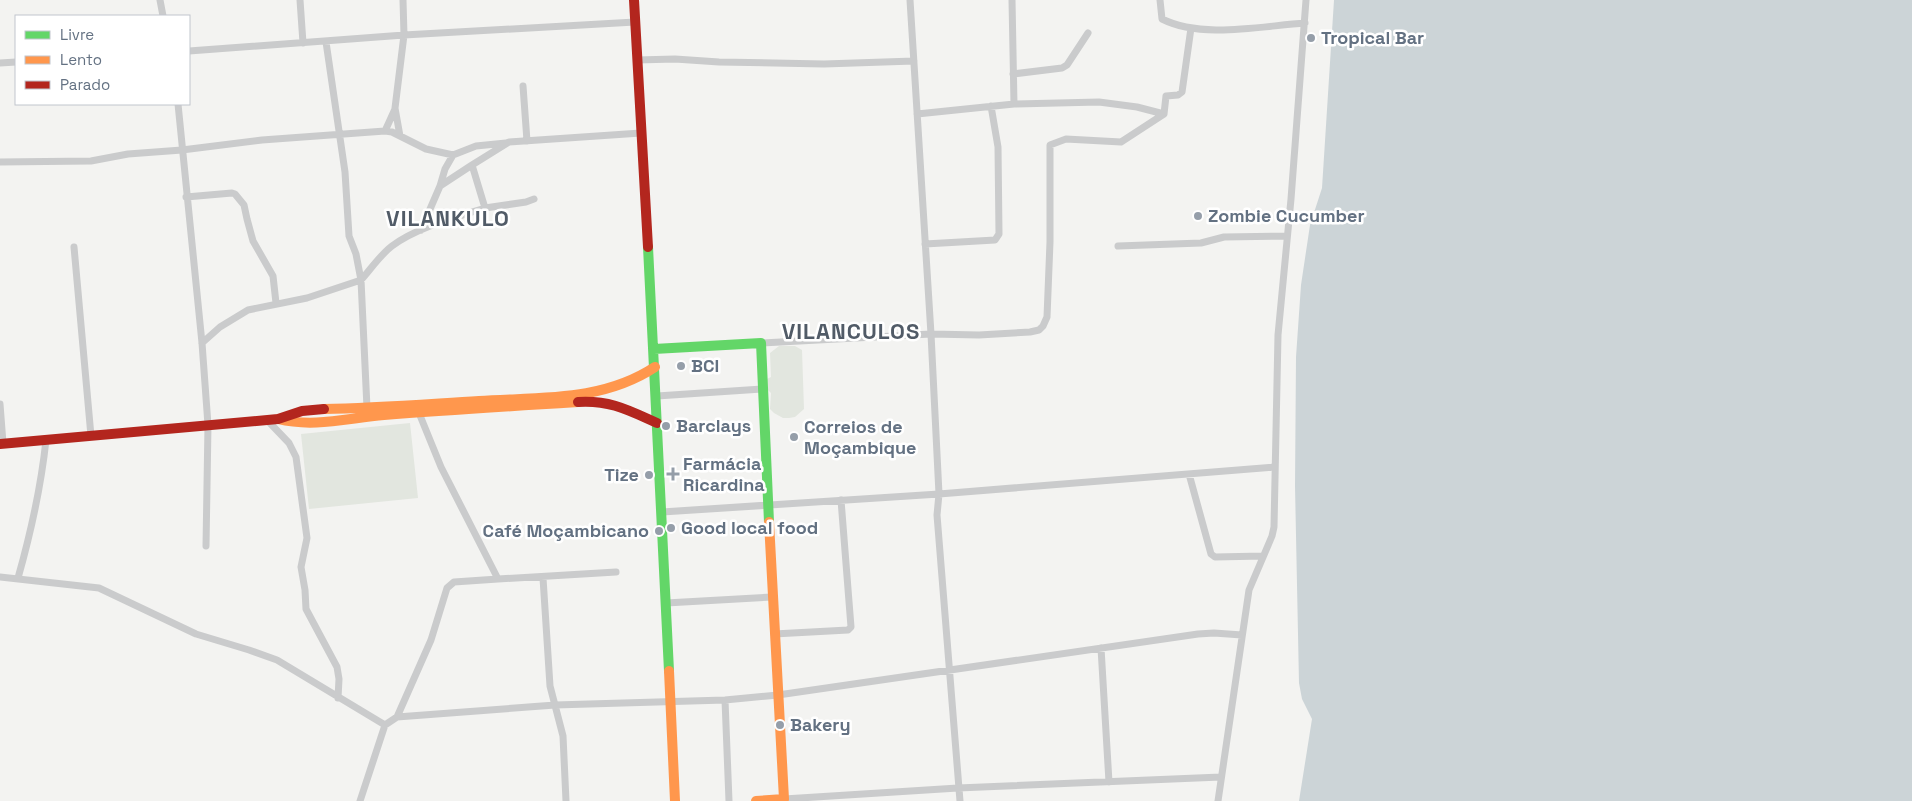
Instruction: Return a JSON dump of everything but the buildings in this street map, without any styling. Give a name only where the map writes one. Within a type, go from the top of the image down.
[{"type":"main road","points":[[634,0],[655,367],[675,801]]},
{"type":"main road","points":[[654,349],[761,343],[772,597],[784,800],[756,801]]},
{"type":"main road","points":[[278,420],[304,410],[367,408],[603,392],[617,388],[655,367]]},
{"type":"main road","points":[[2,443],[267,420],[304,424],[379,415],[590,401],[615,404],[657,423]]},
{"type":"main road","points":[[321,409],[321,422]]},
{"type":"main road","points":[[304,410],[304,424]]},
{"type":"street","points":[[160,0],[163,15]]},
{"type":"street","points":[[300,0],[304,43]]},
{"type":"street","points":[[385,131],[395,108],[404,35],[403,0]]},
{"type":"street","points":[[910,0],[931,334],[939,494],[937,515],[960,801]]},
{"type":"street","points":[[1012,0],[1014,104]]},
{"type":"street","points":[[1160,0],[1160,15],[1162,19],[1191,28],[1226,29],[1305,23]]},
{"type":"street","points":[[1218,801],[1250,590],[1272,536],[1278,335],[1292,199],[1306,0]]},
{"type":"street","points":[[190,51],[404,35],[635,22]]},
{"type":"street","points":[[1164,114],[1166,96],[1178,95],[1182,92],[1191,28]]},
{"type":"street","points":[[1013,74],[1062,68],[1088,33]]},
{"type":"street","points":[[326,42],[345,172],[350,236],[361,280],[367,408]]},
{"type":"street","points":[[638,60],[675,58],[719,62],[824,64],[914,61]]},
{"type":"street","points":[[0,62],[15,62]]},
{"type":"street","points":[[522,86],[526,141]]},
{"type":"street","points":[[917,114],[1014,104],[1099,102],[1137,107],[1164,114]]},
{"type":"street","points":[[178,105],[202,343],[208,426],[206,546]]},
{"type":"street","points":[[925,244],[995,240],[999,234],[998,147],[991,106]]},
{"type":"street","points":[[395,108],[400,136]]},
{"type":"street","points":[[761,343],[931,334],[979,335],[1039,330],[1047,317],[1050,242],[1050,145],[1066,139],[1121,142],[1164,114]]},
{"type":"street","points":[[0,162],[91,161],[128,154],[182,150],[262,140],[385,131],[426,149],[453,155],[476,146],[509,142],[641,133]]},
{"type":"street","points":[[440,186],[509,142]]},
{"type":"street","points":[[421,230],[440,186],[445,169],[453,155]]},
{"type":"street","points":[[472,165],[485,208]]},
{"type":"street","points":[[186,197],[232,193],[243,202],[253,241],[273,276],[276,304]]},
{"type":"street","points":[[202,343],[220,327],[248,310],[307,298],[361,280],[393,245],[421,230],[485,208],[526,202],[534,199]]},
{"type":"street","points":[[1118,246],[1201,242],[1224,237],[1287,236]]},
{"type":"street","points":[[74,247],[91,436]]},
{"type":"street","points":[[656,396],[762,388]]},
{"type":"street","points":[[0,404],[2,443]]},
{"type":"street","points":[[419,413],[441,467],[498,579]]},
{"type":"street","points":[[267,420],[289,443],[296,457],[307,538],[301,567],[306,609],[337,667],[339,679],[338,698]]},
{"type":"street","points":[[18,578],[32,527],[42,477],[46,440]]},
{"type":"street","points":[[662,512],[939,494],[1274,467]]},
{"type":"street","points":[[1189,474],[1212,554],[1215,556],[1264,556]]},
{"type":"street","points":[[774,634],[848,630],[851,627],[841,500]]},
{"type":"street","points":[[397,717],[431,640],[447,588],[454,582],[616,572]]},
{"type":"street","points":[[0,577],[98,588],[196,634],[277,660],[385,725]]},
{"type":"street","points":[[543,578],[546,651],[550,686],[563,736],[566,801]]},
{"type":"street","points":[[666,603],[772,597]]},
{"type":"street","points":[[360,801],[385,725],[397,717],[555,705],[725,700],[778,695],[950,672],[1198,634],[1242,635]]},
{"type":"street","points":[[1101,648],[1109,782]]},
{"type":"street","points":[[725,700],[729,801]]},
{"type":"street","points":[[784,800],[958,788],[1221,777]]},
{"type":"shaded area","points":[[1334,0],[1912,0],[1912,801],[1299,801],[1312,719],[1302,699],[1299,683],[1295,486],[1296,357],[1301,285],[1310,225],[1322,188]]},
{"type":"shaded area","points":[[779,346],[795,346],[802,350],[804,409],[795,417],[783,418],[770,409],[771,393],[768,390],[767,379],[771,377],[770,353]]},
{"type":"shaded area","points":[[410,423],[418,498],[309,509],[301,434]]},
{"type":"traffic: fast","points":[[648,247],[669,671]]},
{"type":"traffic: fast","points":[[654,349],[761,343],[769,522]]},
{"type":"traffic: slow","points":[[324,409],[570,396],[614,387],[655,367]]},
{"type":"traffic: slow","points":[[278,419],[305,423],[331,422],[384,415],[578,402]]},
{"type":"traffic: slow","points":[[756,801],[784,799],[769,522]]},
{"type":"traffic: slow","points":[[669,671],[675,801]]},
{"type":"traffic: jam","points":[[634,0],[648,247]]},
{"type":"traffic: jam","points":[[578,402],[609,404],[657,423]]},
{"type":"traffic: jam","points":[[0,444],[278,419],[302,411],[324,409]]},
{"type":"place","name":"Tropical Bar","points":[[1311,38]]},
{"type":"place","name":"Zombie Cucumber","points":[[1198,216]]},
{"type":"place","name":"BCI","points":[[681,366]]},
{"type":"place","name":"Barclays","points":[[666,426]]},
{"type":"place","name":"Correios de Moçambique","points":[[794,437]]},
{"type":"place","name":"Farmácia Ricardina","points":[[673,474]]},
{"type":"place","name":"Tize","points":[[649,475]]},
{"type":"place","name":"Good local food","points":[[671,528]]},
{"type":"place","name":"Café Moçambicano","points":[[659,531]]},
{"type":"place","name":"Bakery","points":[[780,725]]},
{"type":"district","name":"VILANKULO","points":[[448,218]]},
{"type":"district","name":"VILANCULOS","points":[[851,331]]}]
